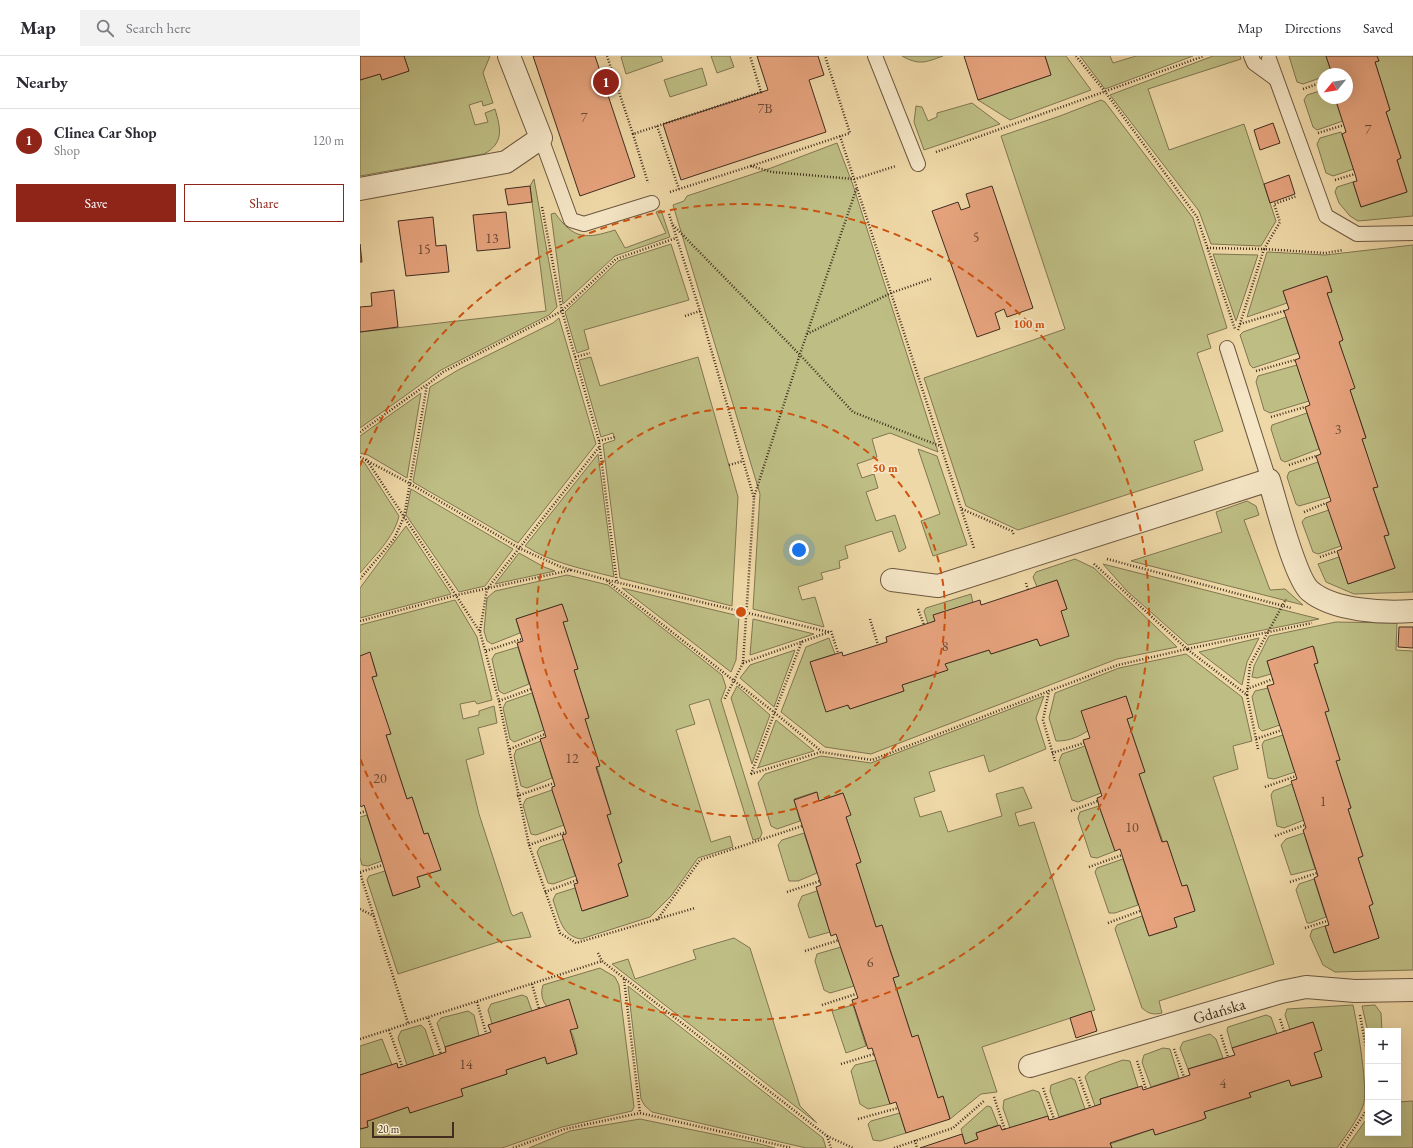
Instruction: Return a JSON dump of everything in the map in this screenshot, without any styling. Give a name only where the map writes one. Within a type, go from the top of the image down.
[{"type":"street","points":[[360,189],[506,162],[541,138],[509,56]]},
{"type":"street","points":[[892,580],[938,586],[1269,480],[1297,567],[1309,590],[1327,601],[1358,609],[1413,611]]},
{"type":"street","name":"Gdańska","points":[[1036,1074],[1281,992],[1306,987],[1355,991],[1413,990]]},
{"type":"lane","points":[[875,56],[918,161]]},
{"type":"lane","points":[[1252,56],[1254,63],[1276,79]]},
{"type":"lane","points":[[1270,59],[1326,216],[1357,234],[1413,234]]},
{"type":"lane","points":[[541,138],[571,220],[584,224],[652,203]]},
{"type":"lane","points":[[1227,348],[1269,480]]},
{"type":"path","points":[[607,56],[650,187]]},
{"type":"path","points":[[633,134],[761,92],[750,56]]},
{"type":"path","points":[[668,193],[850,133],[825,56]]},
{"type":"path","points":[[1076,56],[1106,93],[1197,216],[1237,335],[1264,249],[1280,222],[1274,204],[1299,196],[1296,189]]},
{"type":"path","points":[[750,166],[772,172],[856,180],[918,161],[1204,56]]},
{"type":"path","points":[[1297,91],[1317,84]]},
{"type":"path","points":[[1312,135],[1344,125]]},
{"type":"path","points":[[657,126],[679,190]]},
{"type":"path","points":[[840,136],[856,180],[940,446],[962,509],[1012,531]]},
{"type":"path","points":[[1334,180],[1355,174]]},
{"type":"path","points":[[724,700],[743,663],[754,498],[806,335],[857,186]]},
{"type":"path","points":[[542,205],[562,311],[600,446],[617,583]]},
{"type":"path","points":[[754,498],[700,312],[672,224],[800,354],[853,412],[940,446]]},
{"type":"path","points":[[360,432],[443,372],[562,311],[616,259],[676,238]]},
{"type":"path","points":[[1208,248],[1325,252],[1348,250]]},
{"type":"path","points":[[806,335],[891,293],[931,279]]},
{"type":"path","points":[[1240,324],[1284,311]]},
{"type":"path","points":[[685,316],[700,312]]},
{"type":"path","points":[[575,358],[590,353]]},
{"type":"path","points":[[1250,373],[1295,360]]},
{"type":"path","points":[[360,579],[394,539],[404,517],[408,483],[426,385]]},
{"type":"path","points":[[1265,419],[1305,407]]},
{"type":"path","points":[[599,441],[615,437]]},
{"type":"path","points":[[480,632],[487,590],[600,446]]},
{"type":"path","points":[[1288,466],[1316,456]]},
{"type":"path","points":[[360,457],[408,483],[519,548],[561,567],[617,583],[829,632],[743,663]]},
{"type":"path","points":[[366,459],[480,632],[510,748],[518,796],[529,845],[560,933],[576,943],[695,908]]},
{"type":"path","points":[[729,465],[743,461]]},
{"type":"path","points":[[1302,513],[1326,503]]},
{"type":"path","points":[[1318,557],[1337,551]]},
{"type":"path","points":[[1087,558],[1187,650],[1247,695]]},
{"type":"path","points":[[1104,558],[1296,609]]},
{"type":"path","points":[[360,621],[457,595],[487,590],[571,570]]},
{"type":"path","points":[[607,580],[775,712],[821,752]]},
{"type":"path","points":[[1258,750],[1247,695],[1250,665],[1287,596]]},
{"type":"path","points":[[917,605],[924,625]]},
{"type":"path","points":[[870,619],[878,644]]},
{"type":"path","points":[[802,641],[751,774],[821,752],[872,760],[1118,665],[1318,622]]},
{"type":"path","points":[[831,631],[838,653]]},
{"type":"path","points":[[486,651],[522,639]]},
{"type":"path","points":[[1247,689],[1273,679]]},
{"type":"path","points":[[499,701],[531,688]]},
{"type":"path","points":[[1049,691],[1043,720],[1055,761]]},
{"type":"path","points":[[1256,739],[1282,730]]},
{"type":"path","points":[[510,748],[545,734]]},
{"type":"path","points":[[1052,753],[1084,743]]},
{"type":"path","points":[[1265,786],[1296,776]]},
{"type":"path","points":[[518,796],[554,783]]},
{"type":"path","points":[[1071,811],[1098,801]]},
{"type":"path","points":[[360,813],[366,811]]},
{"type":"path","points":[[1275,836],[1305,825]]},
{"type":"path","points":[[657,920],[700,860],[802,826]]},
{"type":"path","points":[[529,845],[566,832]]},
{"type":"path","points":[[1090,867],[1122,855]]},
{"type":"path","points":[[383,865],[360,873],[408,1023]]},
{"type":"path","points":[[1290,882],[1317,873]]},
{"type":"path","points":[[545,892],[577,880]]},
{"type":"path","points":[[787,892],[820,881]]},
{"type":"path","points":[[360,909],[374,916]]},
{"type":"path","points":[[1108,923],[1140,911]]},
{"type":"path","points":[[1305,928],[1327,920]]},
{"type":"path","points":[[805,951],[839,940]]},
{"type":"path","points":[[598,953],[602,961],[827,1136],[853,1148]]},
{"type":"path","points":[[360,1039],[602,961]]},
{"type":"path","points":[[624,978],[640,1113]]},
{"type":"path","points":[[532,984],[539,1009]]},
{"type":"path","points":[[1355,991],[1366,1047],[1367,1064]]},
{"type":"path","points":[[822,1005],[856,994]]},
{"type":"path","points":[[477,1002],[486,1034]]},
{"type":"path","points":[[428,1018],[441,1054]]},
{"type":"path","points":[[389,1030],[402,1066]]},
{"type":"path","points":[[1220,1032],[1228,1057]]},
{"type":"path","points":[[1174,1048],[1184,1077]]},
{"type":"path","points":[[841,1064],[874,1054]]},
{"type":"path","points":[[1137,1060],[1146,1089]]},
{"type":"path","points":[[1077,1071],[1090,1107]]},
{"type":"path","points":[[1036,1074],[1054,1119]]},
{"type":"path","points":[[994,1097],[1005,1130]]},
{"type":"path","points":[[894,1148],[952,1128],[984,1101]]},
{"type":"path","points":[[858,1119],[898,1108]]},
{"type":"path","points":[[1341,1148],[1365,1112]]},
{"type":"path","points":[[513,1148],[565,1129],[640,1113],[792,1148]]},
{"type":"path","points":[[827,1136],[831,1148]]},
{"type":"path","points":[[915,1140],[917,1148]]},
{"type":"green space","points":[[404,56],[490,56],[483,73],[493,103],[483,106],[482,101],[469,105],[475,125],[488,122],[485,113],[495,109],[499,123],[498,140],[490,150],[484,154],[360,176],[360,80],[380,74],[382,80],[409,71]]},
{"type":"green space","points":[[661,56],[663,61],[626,74],[621,57]]},
{"type":"green space","points":[[711,56],[730,56],[734,67],[717,73]]},
{"type":"green space","points":[[902,56],[943,56],[932,60],[918,62]]},
{"type":"green space","points":[[1045,56],[1066,56],[1091,90],[1010,120],[978,100],[1051,75]]},
{"type":"green space","points":[[1080,56],[1110,56],[1113,63],[1136,56],[1193,56],[1105,89]]},
{"type":"green space","points":[[1213,56],[1240,56],[1241,59],[1148,89],[1169,150],[1244,124],[1276,221],[1261,246],[1211,244],[1199,211],[1110,95]]},
{"type":"green space","points":[[1289,56],[1326,56],[1330,68],[1317,68],[1317,79],[1303,84],[1297,82]]},
{"type":"green space","points":[[1377,56],[1413,56],[1413,216],[1358,221],[1350,216],[1339,203],[1335,192],[1337,187],[1353,182],[1361,207],[1407,192],[1397,160],[1401,158],[1386,112],[1390,110],[1375,62],[1379,61]]},
{"type":"green space","points":[[702,68],[707,85],[670,97],[664,80]]},
{"type":"green space","points":[[1317,92],[1317,104],[1337,104],[1343,121],[1317,130],[1313,127],[1304,100],[1307,95]]},
{"type":"green space","points":[[1101,100],[1105,102],[1193,218],[1227,328],[1207,335],[1211,348],[1197,353],[1223,431],[1194,441],[1203,470],[1018,530],[966,506],[924,378],[1065,329],[1001,136]]},
{"type":"green space","points":[[972,103],[1000,124],[924,150],[914,122],[916,106],[922,107],[928,121],[937,117],[937,113]]},
{"type":"green space","points":[[1341,132],[1354,169],[1333,176],[1326,173],[1317,144],[1320,138]]},
{"type":"green space","points":[[837,143],[853,185],[938,452],[890,433],[872,439],[877,457],[857,464],[862,478],[874,474],[878,488],[866,492],[876,521],[895,515],[906,548],[899,552],[892,531],[845,546],[848,558],[839,561],[840,568],[821,573],[823,579],[798,587],[802,600],[815,597],[824,627],[753,609],[760,494],[673,205],[684,201],[687,196],[771,168]]},
{"type":"green space","points":[[534,179],[557,307],[549,315],[441,370],[360,428],[360,332],[546,311],[530,186]]},
{"type":"green space","points":[[661,210],[670,237],[615,256],[563,304],[551,214],[555,213],[568,228],[581,235],[596,235],[615,230],[625,248],[666,233],[656,212]]},
{"type":"green space","points":[[671,244],[689,300],[584,330],[589,349],[577,353],[565,312],[618,261]]},
{"type":"green space","points":[[1413,245],[1413,592],[1354,594],[1326,582],[1318,564],[1339,557],[1348,584],[1395,568],[1384,536],[1389,534],[1373,488],[1377,487],[1362,439],[1366,437],[1350,390],[1354,388],[1339,342],[1343,340],[1327,293],[1332,291],[1327,276],[1283,291],[1287,303],[1247,317],[1267,252],[1325,255]]},
{"type":"green space","points":[[1213,254],[1258,255],[1236,321]]},
{"type":"green space","points":[[1286,317],[1298,353],[1253,368],[1250,365],[1240,335],[1243,332]]},
{"type":"green space","points":[[559,318],[596,444],[518,543],[413,482],[430,387],[458,370],[553,323]]},
{"type":"green space","points":[[591,357],[600,386],[698,357],[738,497],[732,606],[620,578],[603,444],[615,440],[613,433],[601,437],[579,360]]},
{"type":"green space","points":[[1297,365],[1309,401],[1270,413],[1264,410],[1256,382],[1258,376]]},
{"type":"green space","points":[[421,393],[407,478],[368,455],[360,453],[360,436]]},
{"type":"green space","points":[[1307,413],[1319,449],[1285,462],[1281,460],[1271,429],[1272,425]]},
{"type":"green space","points":[[918,449],[937,456],[967,545],[933,556],[921,521],[940,514]]},
{"type":"green space","points":[[598,454],[614,577],[557,561],[525,546]]},
{"type":"green space","points":[[360,461],[364,462],[399,516],[393,532],[360,573]]},
{"type":"green space","points":[[1318,462],[1330,497],[1299,506],[1296,504],[1287,477],[1289,472]]},
{"type":"green space","points":[[411,489],[513,549],[485,586],[459,592],[406,515]]},
{"type":"green space","points":[[1247,501],[1256,506],[1259,515],[1244,520],[1270,590],[1285,589],[1303,605],[1131,561],[1222,532],[1216,512]]},
{"type":"green space","points":[[1329,510],[1341,546],[1318,554],[1313,552],[1302,522],[1305,518]]},
{"type":"green space","points":[[406,526],[451,594],[360,618],[360,588]]},
{"type":"green space","points":[[519,553],[544,567],[555,571],[495,584]]},
{"type":"green space","points":[[1075,559],[1094,568],[1177,647],[1117,659],[871,754],[825,747],[781,712],[806,647],[829,638],[835,654],[810,662],[850,709],[904,691],[902,685],[947,670],[945,664],[989,650],[991,654],[1037,639],[1040,646],[1061,611],[1067,609],[1057,580],[1037,587],[1033,577],[1036,572]]},
{"type":"green space","points":[[1103,564],[1319,619],[1188,645],[1127,591]]},
{"type":"green space","points":[[567,575],[608,585],[722,675],[726,687],[721,700],[762,833],[760,838],[753,840],[709,699],[689,705],[695,724],[676,730],[711,842],[730,836],[733,847],[698,858],[671,896],[650,917],[581,939],[574,937],[565,930],[559,919],[553,900],[556,894],[575,888],[583,911],[628,896],[618,864],[622,862],[607,815],[611,814],[585,719],[589,717],[574,670],[578,669],[563,622],[567,620],[562,604],[516,619],[520,633],[492,644],[487,641],[484,631],[487,598],[495,591]]},
{"type":"green space","points":[[622,588],[739,616],[736,660],[731,672]]},
{"type":"green space","points":[[971,594],[973,603],[928,624],[924,611],[926,608]]},
{"type":"green space","points":[[455,600],[477,637],[492,700],[477,704],[475,701],[460,704],[463,719],[479,715],[479,711],[494,706],[497,723],[478,728],[484,754],[466,760],[479,814],[511,913],[513,916],[522,912],[531,937],[498,942],[398,974],[367,880],[369,876],[385,871],[393,896],[420,887],[417,877],[440,870],[428,833],[424,834],[412,797],[407,799],[386,735],[383,712],[372,677],[377,675],[370,653],[360,656],[360,625]]},
{"type":"green space","points":[[753,619],[814,634],[750,655]]},
{"type":"green space","points":[[1336,622],[1397,623],[1396,650],[1413,651],[1413,970],[1335,972],[1323,965],[1310,936],[1312,930],[1325,926],[1334,953],[1379,938],[1369,906],[1373,904],[1358,858],[1363,856],[1348,809],[1351,808],[1336,761],[1340,760],[1325,712],[1329,711],[1314,664],[1318,663],[1314,647],[1267,661],[1271,674],[1257,678],[1252,677],[1254,666],[1269,636]]},
{"type":"green space","points":[[1259,638],[1247,662],[1242,685],[1199,652]]},
{"type":"green space","points":[[518,647],[529,684],[504,694],[499,691],[492,659],[495,654]]},
{"type":"green space","points":[[795,650],[774,707],[740,678],[750,665]]},
{"type":"green space","points":[[1186,654],[1242,697],[1252,741],[1233,746],[1238,769],[1213,777],[1274,964],[1159,1001],[1162,1013],[1154,1014],[1149,1013],[1142,1008],[1115,929],[1117,925],[1142,916],[1149,936],[1177,927],[1174,918],[1195,910],[1187,885],[1182,886],[1167,841],[1163,842],[1139,774],[1145,772],[1127,719],[1133,717],[1126,696],[1103,719],[1086,732],[1067,740],[1056,741],[1049,718],[1055,693],[1119,668]]},
{"type":"green space","points":[[737,686],[770,715],[752,764],[731,698]]},
{"type":"green space","points":[[1268,688],[1280,725],[1262,731],[1259,728],[1252,697],[1255,691]]},
{"type":"green space","points":[[532,693],[544,730],[514,742],[510,739],[503,708],[506,702]]},
{"type":"green space","points":[[1044,696],[1036,718],[1046,749],[989,772],[984,755],[929,772],[935,791],[914,798],[920,817],[941,811],[948,832],[1002,816],[996,794],[1023,787],[1032,808],[1015,813],[1019,826],[1034,822],[1095,1010],[982,1047],[997,1092],[981,1094],[950,1119],[943,1096],[938,1098],[918,1036],[912,1037],[893,978],[899,976],[882,925],[876,927],[856,864],[861,862],[846,817],[850,815],[843,793],[819,801],[816,792],[794,799],[800,821],[777,829],[771,826],[758,783],[765,774],[821,756],[871,763]]},
{"type":"green space","points":[[776,720],[814,751],[758,768]]},
{"type":"green space","points":[[1283,735],[1295,772],[1274,779],[1268,778],[1262,745],[1264,741]]},
{"type":"green space","points":[[541,741],[552,778],[527,788],[521,786],[514,756],[516,750]]},
{"type":"green space","points":[[1085,746],[1101,793],[1078,802],[1072,800],[1059,761],[1062,754]]},
{"type":"green space","points":[[1292,784],[1304,820],[1284,828],[1277,826],[1271,795],[1273,791]]},
{"type":"green space","points":[[552,790],[564,825],[536,835],[531,834],[523,805],[526,799]]},
{"type":"green space","points":[[1099,806],[1115,851],[1097,858],[1091,857],[1078,818],[1080,812]]},
{"type":"green space","points":[[367,815],[382,861],[368,866],[362,865],[360,858],[360,817]]},
{"type":"green space","points":[[804,833],[817,873],[798,881],[789,881],[778,845],[782,840]]},
{"type":"green space","points":[[1304,833],[1315,869],[1291,875],[1281,845],[1286,839]]},
{"type":"green space","points":[[564,839],[575,876],[553,884],[548,883],[537,852],[540,847]]},
{"type":"green space","points":[[1123,859],[1138,905],[1115,913],[1109,913],[1095,872],[1097,868]]},
{"type":"green space","points":[[1314,879],[1326,917],[1307,923],[1296,890],[1299,884]]},
{"type":"green space","points":[[817,891],[830,932],[809,938],[798,905],[802,896]]},
{"type":"green space","points":[[734,938],[750,948],[800,1106],[817,1123],[612,964],[628,959],[635,979],[696,959],[693,950]]},
{"type":"green space","points":[[841,947],[854,986],[830,993],[824,990],[815,961],[817,954]]},
{"type":"green space","points":[[600,968],[615,977],[619,985],[634,1107],[632,1111],[562,1127],[502,1148],[360,1148],[360,1129],[368,1127],[367,1121],[408,1107],[410,1113],[461,1089],[507,1074],[506,1070],[545,1057],[547,1064],[577,1054],[574,1038],[570,1030],[566,1024],[550,1010],[543,999],[543,985]]},
{"type":"green space","points":[[628,986],[823,1138],[826,1148],[806,1148],[652,1112],[645,1106],[641,1099]]},
{"type":"green space","points":[[522,995],[527,997],[532,1011],[492,1024],[488,1010],[491,1004]]},
{"type":"green space","points":[[853,1005],[866,1046],[846,1053],[832,1011]]},
{"type":"green space","points":[[1353,1005],[1364,1073],[1364,1098],[1363,1106],[1358,1117],[1337,1148],[1112,1148],[1110,1144],[1153,1129],[1155,1135],[1206,1118],[1204,1112],[1251,1097],[1249,1093],[1289,1080],[1292,1086],[1322,1077],[1314,1053],[1322,1050],[1313,1022],[1290,1030],[1285,1015],[1287,1009]]},
{"type":"green space","points":[[1375,1005],[1381,1013],[1382,1028],[1367,1028],[1362,1006]]},
{"type":"green space","points":[[468,1011],[474,1015],[479,1036],[445,1047],[437,1023],[441,1018]]},
{"type":"green space","points":[[1266,1015],[1271,1017],[1277,1034],[1232,1048],[1227,1030],[1228,1027]]},
{"type":"green space","points":[[421,1025],[425,1029],[434,1056],[407,1065],[398,1038],[401,1031]]},
{"type":"green space","points":[[1210,1034],[1216,1039],[1223,1058],[1188,1069],[1180,1048],[1183,1042]]},
{"type":"green space","points":[[382,1039],[392,1065],[360,1075],[360,1046]]},
{"type":"green space","points":[[1163,1048],[1170,1049],[1179,1078],[1151,1087],[1142,1062],[1144,1055]]},
{"type":"green space","points":[[876,1060],[890,1104],[868,1109],[860,1104],[851,1071],[855,1065]]},
{"type":"green space","points":[[1123,1060],[1130,1061],[1138,1087],[1100,1099],[1101,1104],[1095,1106],[1085,1077],[1089,1072]]},
{"type":"green space","points":[[1071,1078],[1075,1080],[1085,1109],[1059,1117],[1050,1091],[1051,1085]]},
{"type":"green space","points":[[1033,1090],[1039,1092],[1048,1116],[1010,1128],[1003,1108],[1004,1100]]},
{"type":"green space","points":[[1413,1101],[1413,1148],[1346,1148],[1365,1121],[1365,1136],[1401,1136],[1401,1102]]},
{"type":"green space","points":[[987,1106],[991,1107],[998,1125],[976,1133],[978,1139],[965,1144],[961,1129]]},
{"type":"green space","points":[[900,1113],[906,1133],[880,1141],[873,1140],[868,1124],[871,1121]]},
{"type":"green space","points":[[640,1119],[775,1148],[529,1148],[570,1131]]},
{"type":"building","points":[[360,56],[404,56],[409,71],[382,80],[380,74],[360,80]]},
{"type":"building","points":[[533,56],[595,56],[635,177],[580,196]]},
{"type":"building","points":[[757,56],[818,56],[824,75],[809,80],[826,132],[681,180],[663,124],[768,90]]},
{"type":"building","points":[[964,56],[1045,56],[1051,75],[978,100]]},
{"type":"building","points":[[1326,56],[1377,56],[1379,61],[1375,62],[1390,110],[1386,112],[1401,158],[1397,160],[1407,192],[1361,207],[1353,182],[1357,181],[1342,134],[1346,132],[1337,104],[1353,104],[1353,68],[1330,68]]},
{"type":"building","points":[[1273,123],[1280,143],[1260,150],[1254,130]]},
{"type":"building","points":[[1289,175],[1295,194],[1270,203],[1264,184]]},
{"type":"building","points":[[530,186],[532,202],[508,205],[505,189]]},
{"type":"building","points":[[992,186],[1033,308],[1007,317],[1004,309],[995,313],[1000,329],[977,337],[932,211],[958,202],[961,210],[970,207],[966,194]]},
{"type":"building","points":[[506,212],[510,248],[477,251],[473,215]]},
{"type":"building","points":[[433,217],[436,246],[446,245],[449,272],[406,276],[398,221]]},
{"type":"building","points":[[360,244],[362,262],[360,262]]},
{"type":"building","points":[[1327,276],[1332,292],[1327,293],[1343,340],[1339,342],[1355,388],[1350,390],[1366,438],[1362,439],[1378,487],[1373,488],[1389,535],[1384,536],[1395,568],[1348,584],[1337,551],[1342,549],[1326,503],[1331,501],[1316,456],[1321,454],[1305,407],[1310,405],[1295,360],[1300,358],[1284,311],[1289,309],[1283,291]]},
{"type":"building","points":[[394,290],[398,327],[360,332],[360,307],[372,306],[371,293]]},
{"type":"building","points":[[1057,580],[1067,609],[1061,611],[1069,636],[1040,646],[1037,639],[991,654],[989,650],[945,664],[948,670],[902,685],[904,691],[850,709],[848,705],[826,712],[810,662],[842,652],[843,656],[887,642],[886,637],[935,621],[933,615],[980,600],[981,605]]},
{"type":"building","points":[[562,604],[568,621],[563,622],[578,669],[574,670],[589,718],[585,719],[600,766],[596,767],[611,814],[607,815],[622,862],[618,864],[628,896],[582,911],[574,884],[578,883],[562,835],[566,834],[566,832],[552,790],[552,787],[555,786],[540,739],[546,737],[517,643],[523,641],[516,619]]},
{"type":"building","points":[[1399,627],[1413,627],[1413,648],[1398,647]]},
{"type":"building","points":[[1313,646],[1318,663],[1314,664],[1329,711],[1325,712],[1340,760],[1336,761],[1351,808],[1348,809],[1363,856],[1358,858],[1373,904],[1369,906],[1379,938],[1334,953],[1325,926],[1329,925],[1314,878],[1318,876],[1303,830],[1306,828],[1291,781],[1297,779],[1267,686],[1274,684],[1267,661]]},
{"type":"building","points":[[370,652],[377,676],[372,677],[391,734],[386,735],[407,799],[412,797],[424,834],[428,833],[441,870],[417,877],[420,887],[393,896],[364,805],[361,807],[360,805],[360,656]]},
{"type":"building","points":[[1126,696],[1133,717],[1127,719],[1145,772],[1139,774],[1162,842],[1167,841],[1182,886],[1187,885],[1195,911],[1174,918],[1177,927],[1149,936],[1120,849],[1115,851],[1099,806],[1097,798],[1102,796],[1083,740],[1090,738],[1081,711]]},
{"type":"building","points":[[817,792],[819,801],[843,793],[851,815],[846,817],[861,862],[856,864],[876,927],[882,925],[899,976],[893,978],[912,1037],[918,1035],[938,1098],[943,1096],[950,1119],[906,1133],[896,1102],[890,1104],[872,1048],[868,1049],[852,1000],[858,998],[836,934],[831,936],[816,887],[821,885],[794,800]]},
{"type":"building","points":[[569,999],[578,1028],[570,1030],[577,1054],[547,1064],[545,1057],[506,1070],[507,1074],[461,1089],[463,1096],[410,1113],[408,1107],[367,1121],[368,1127],[360,1129],[360,1075],[397,1063],[398,1068],[446,1052],[445,1047],[491,1032],[488,1025]]},
{"type":"building","points":[[1091,1011],[1097,1031],[1076,1038],[1070,1018]]},
{"type":"building","points":[[1313,1022],[1322,1050],[1314,1053],[1322,1077],[1291,1086],[1289,1080],[1249,1093],[1251,1097],[1204,1112],[1206,1118],[1202,1120],[1155,1135],[1153,1129],[1110,1143],[1112,1148],[920,1148],[962,1134],[965,1144],[978,1139],[976,1133],[1000,1125],[1002,1130],[1048,1116],[1049,1120],[1054,1119],[1101,1104],[1100,1099],[1142,1086],[1143,1090],[1190,1075],[1188,1069],[1235,1055],[1232,1048]]},
{"type":"place","name":"Clinea Car Shop","points":[[606,82]]}]
